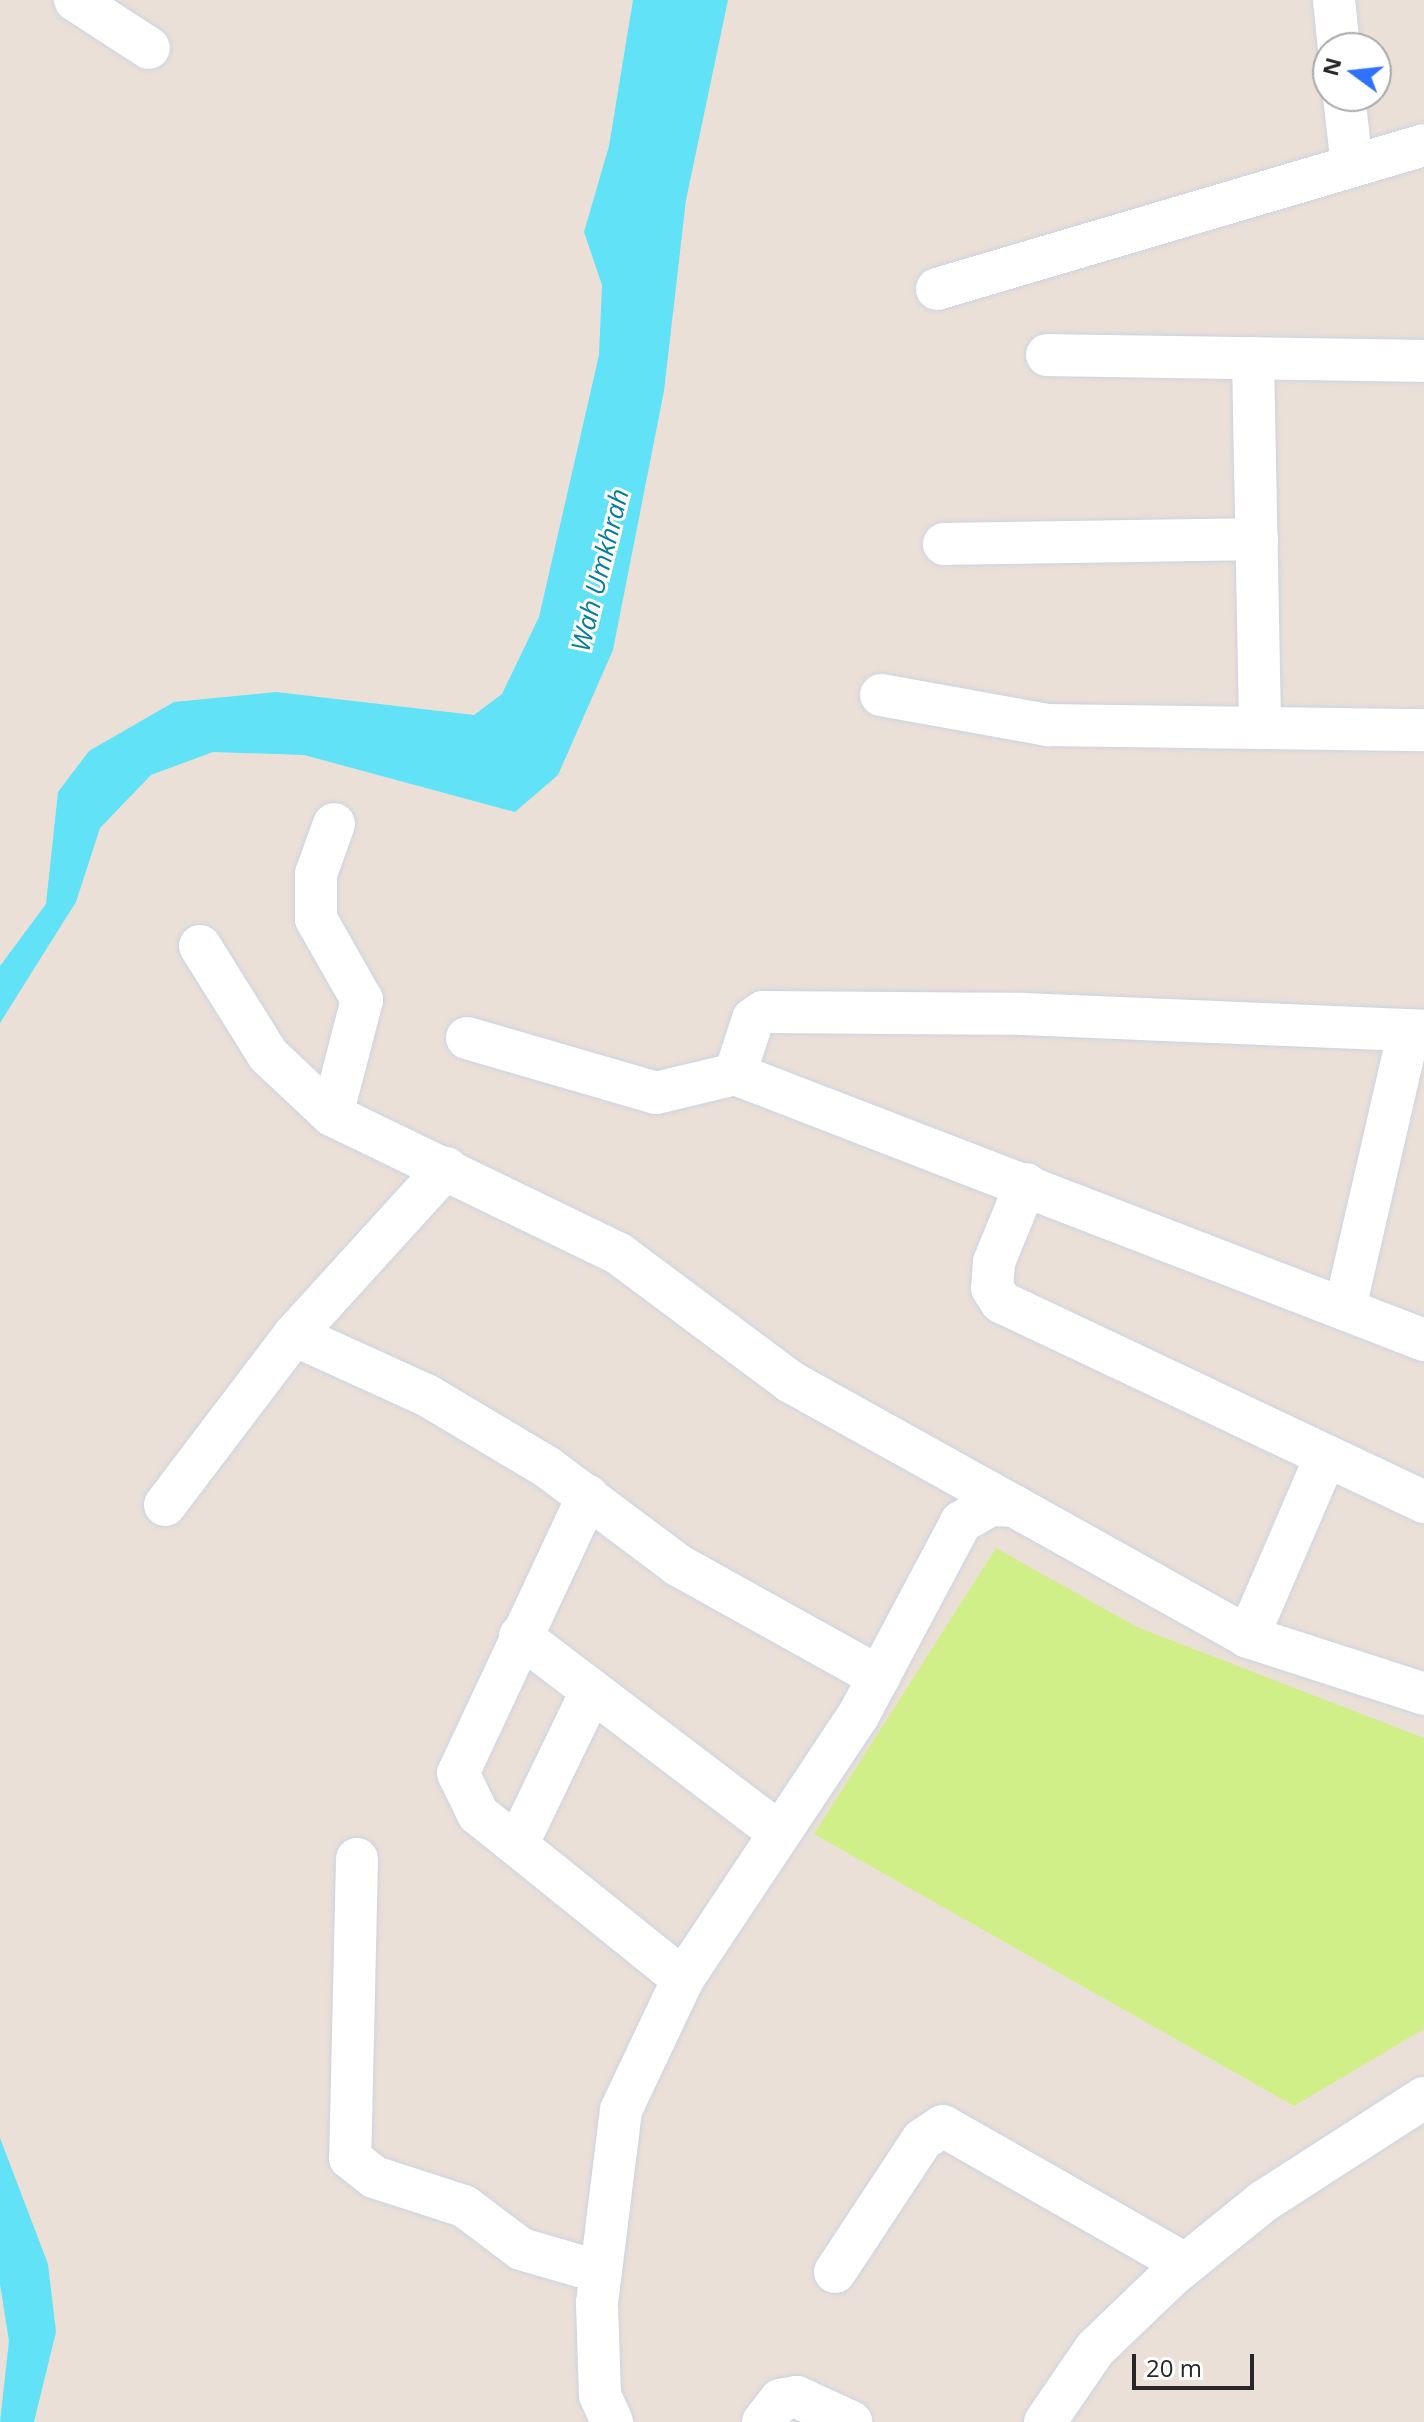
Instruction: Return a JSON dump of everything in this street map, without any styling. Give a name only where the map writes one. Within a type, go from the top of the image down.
[{"type":"street","points":[[75,0],[149,48]]},
{"type":"street","points":[[1334,0],[1337,32]]},
{"type":"street","points":[[1346,112],[1352,166]]},
{"type":"street","points":[[937,289],[1424,145]]},
{"type":"street","points":[[1047,355],[1424,361]]},
{"type":"street","points":[[1253,358],[1260,728]]},
{"type":"street","points":[[944,544],[1257,539]]},
{"type":"street","points":[[881,695],[1048,725],[1424,730]]},
{"type":"street","points":[[332,1115],[362,1000],[316,919],[316,874],[334,824]]},
{"type":"street","points":[[200,946],[268,1055],[332,1115],[619,1254],[791,1382],[1248,1637],[1424,1694]]},
{"type":"street","points":[[467,1038],[635,1091],[717,1084],[735,1074],[753,1019],[785,1011],[1416,1030],[1345,1308]]},
{"type":"street","points":[[735,1074],[1424,1340]]},
{"type":"street","points":[[165,1505],[294,1335],[446,1168]]},
{"type":"street","points":[[1026,1184],[994,1262],[992,1288],[1001,1302],[1424,1502]]},
{"type":"street","points":[[294,1335],[428,1396],[588,1496],[678,1565],[879,1677]]},
{"type":"street","points":[[1248,1637],[1326,1456]]},
{"type":"street","points":[[588,1496],[458,1773],[478,1814],[683,1979]]},
{"type":"street","points":[[612,2422],[600,2395],[600,2272],[612,2141],[683,1979],[879,1677],[961,1522],[990,1505],[1014,1506]]},
{"type":"street","points":[[520,1636],[777,1831]]},
{"type":"street","points":[[517,1845],[592,1690]]},
{"type":"street","points":[[357,1859],[350,2158],[374,2177],[464,2206],[521,2249],[600,2272]]},
{"type":"street","points":[[1045,2422],[1095,2349],[1185,2264],[1264,2201],[1424,2098]]},
{"type":"street","points":[[835,2272],[932,2126],[959,2131],[1185,2264]]},
{"type":"street","points":[[763,2422],[780,2400],[797,2397],[851,2422]]},
{"type":"green space","points":[[996,1548],[1137,1627],[1424,1738],[1424,2029],[1294,2106],[814,1834]]},
{"type":"water","name":"Wah Umkhrah","points":[[633,0],[728,0],[686,200],[664,391],[613,650],[558,775],[515,812],[304,755],[213,752],[151,775],[100,828],[76,902],[0,1023],[0,966],[46,904],[58,792],[89,751],[174,702],[276,692],[474,715],[502,694],[539,617],[599,355],[602,285],[584,232],[609,146]]},
{"type":"water","points":[[0,2138],[48,2264],[56,2332],[34,2422],[0,2422],[9,2341],[0,2284]]}]
